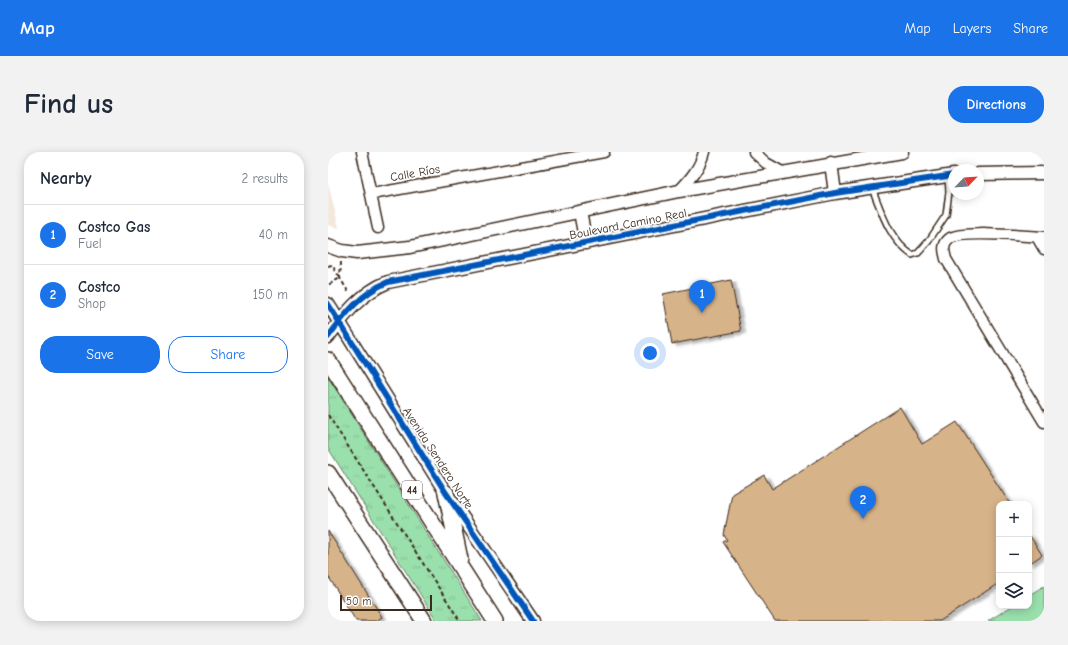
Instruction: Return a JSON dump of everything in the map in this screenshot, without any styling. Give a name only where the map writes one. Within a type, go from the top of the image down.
[{"type":"main road","name":"44","points":[[328,360],[462,567],[495,621]]},
{"type":"main road","points":[[329,478],[424,621]]},
{"type":"main road","points":[[446,493],[462,567]]},
{"type":"street","points":[[362,152],[378,228]]},
{"type":"street","name":"Calle Ríos","points":[[372,194],[604,152]]},
{"type":"street","points":[[679,191],[695,173],[702,162],[704,152]]},
{"type":"street","points":[[754,152],[766,163],[782,172]]},
{"type":"street","name":"Boulevard Camino Real","points":[[328,246],[342,251],[357,253],[410,247],[679,191],[831,163],[902,152]]},
{"type":"street","points":[[831,163],[835,193]]},
{"type":"street","points":[[984,174],[1044,173]]},
{"type":"street","name":"Boulevard Camino Real","points":[[328,337],[354,303],[366,293],[388,282],[835,193],[948,175]]},
{"type":"street","points":[[580,212],[586,243]]},
{"type":"street","points":[[1044,249],[1041,237],[961,234],[948,240],[944,245],[946,259],[1044,422]]},
{"type":"street","name":"Avenida Sendero Norte","points":[[328,304],[446,493],[533,621]]},
{"type":"lane","points":[[871,187],[887,226],[898,244],[912,255],[918,253],[928,242],[946,215],[948,200]]},
{"type":"path","points":[[340,278],[342,251]]},
{"type":"path","points":[[328,266],[332,265],[354,303]]},
{"type":"path","points":[[328,286],[340,278]]},
{"type":"path","points":[[328,415],[460,621]]},
{"type":"shaded area","points":[[328,183],[339,228],[328,225]]},
{"type":"green space","points":[[328,377],[482,621],[437,621],[328,448]]},
{"type":"green space","points":[[1044,586],[1044,621],[988,621],[1007,609],[1032,609],[1032,593]]},
{"type":"building","points":[[731,280],[741,331],[672,344],[663,294]]},
{"type":"building","points":[[900,407],[922,444],[957,422],[1008,501],[996,501],[996,585],[940,621],[775,621],[723,542],[727,540],[724,535],[732,494],[764,475],[772,489]]},
{"type":"building","points":[[328,531],[382,617],[376,621],[356,621],[328,576]]},
{"type":"building","points":[[1032,539],[1042,555],[1032,562]]},
{"type":"cycle path","points":[[328,337],[354,305],[370,292],[388,282],[835,193],[948,176]]},
{"type":"cycle path","points":[[328,304],[446,493],[533,621]]},
{"type":"place","name":"Costco Gas","points":[[702,313]]},
{"type":"place","name":"Costco","points":[[863,519]]}]
